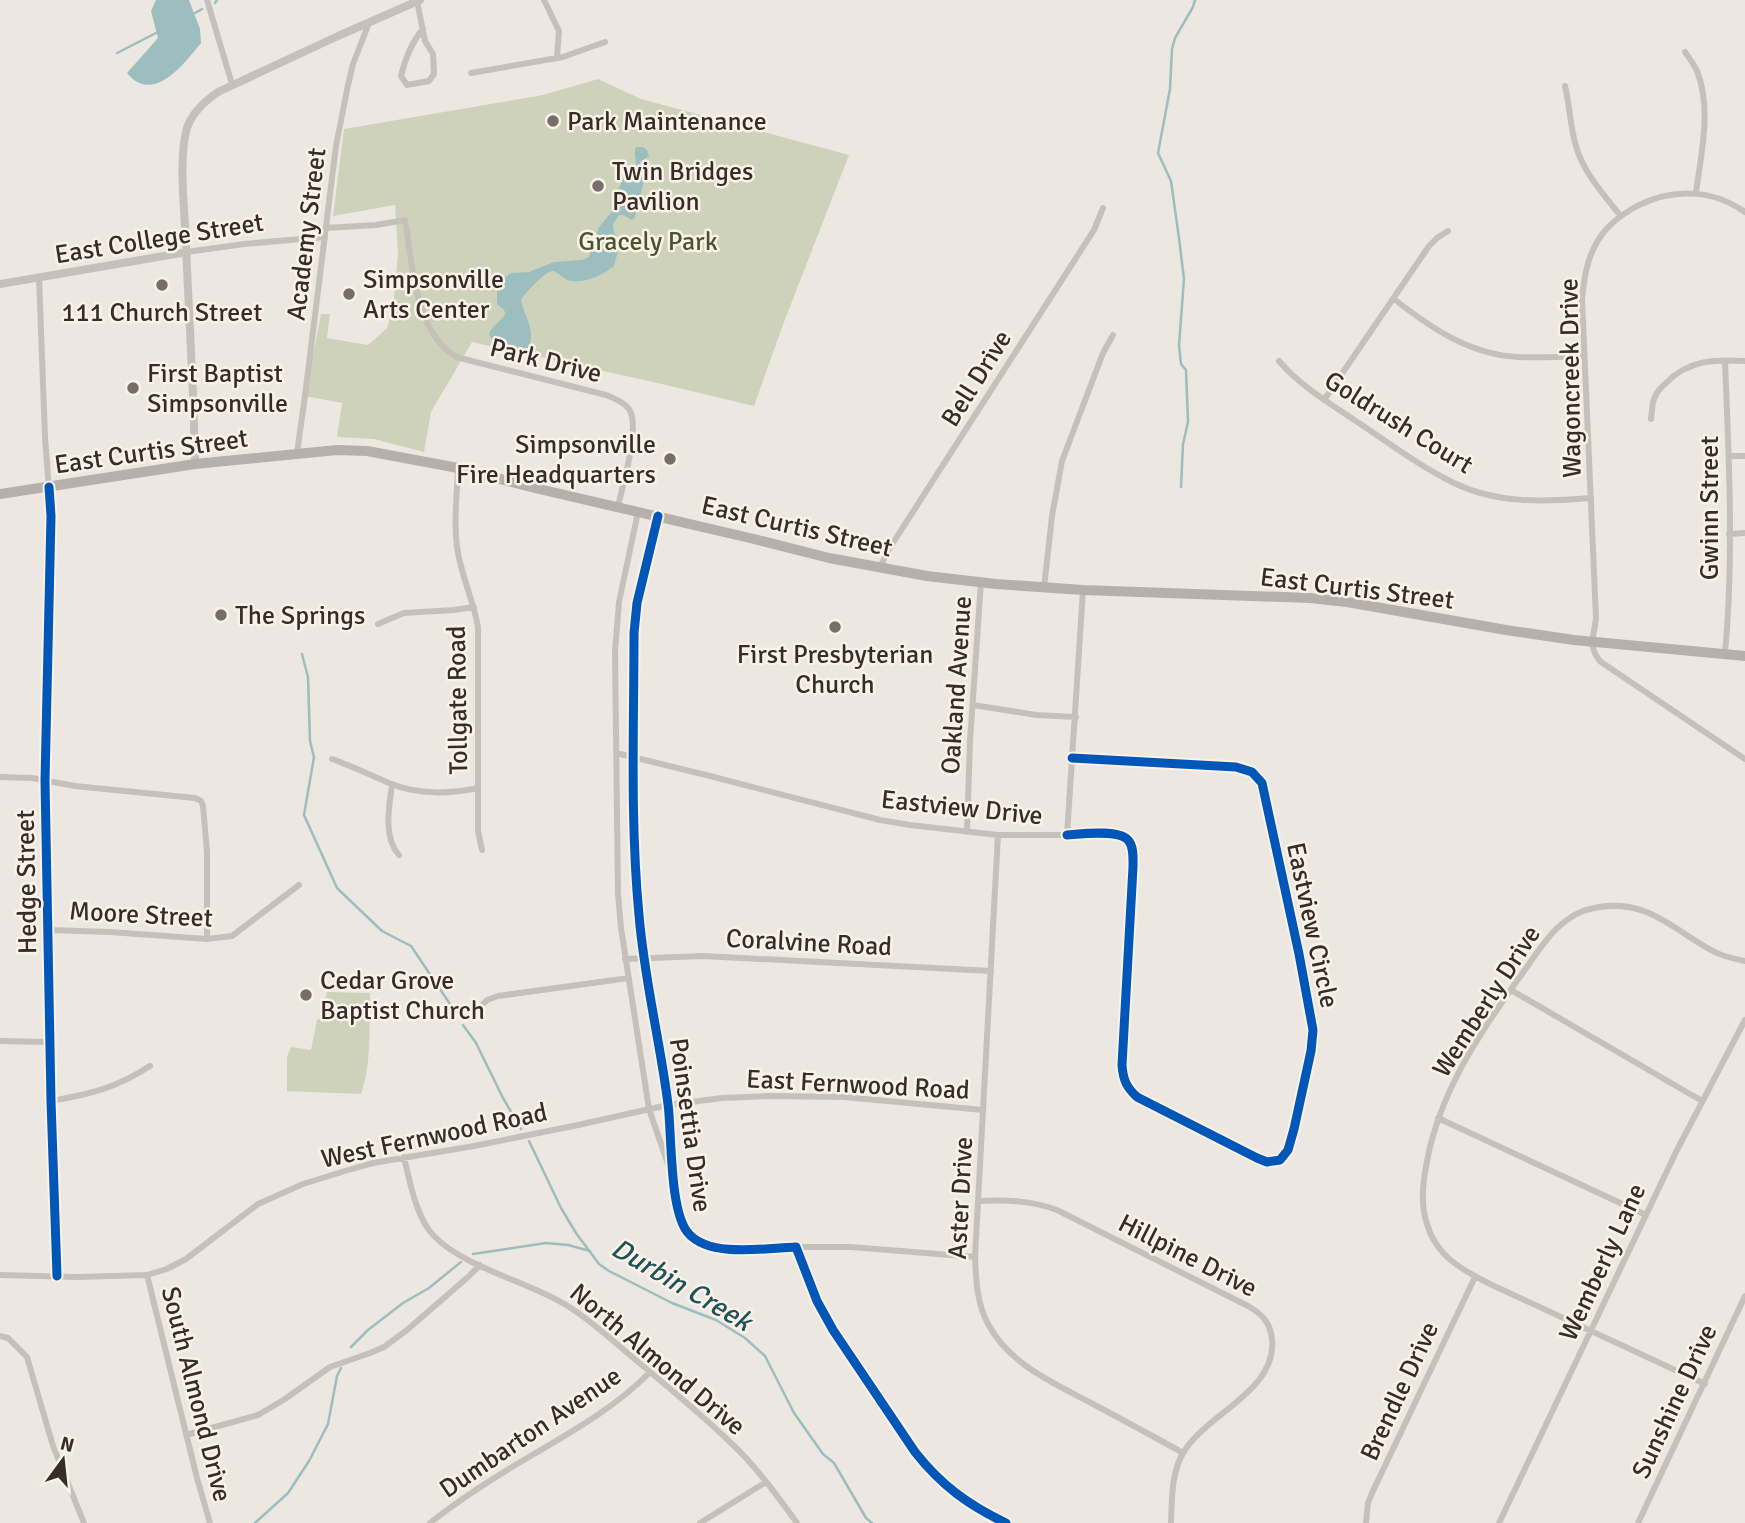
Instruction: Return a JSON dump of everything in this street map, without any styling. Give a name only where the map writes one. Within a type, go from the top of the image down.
[{"type":"main road","name":"East Curtis Street","points":[[0,494],[195,464],[337,450],[372,452],[458,468],[829,558],[926,576],[1044,588],[1310,598],[1506,630],[1745,656]]},
{"type":"street","points":[[207,0],[232,84]]},
{"type":"street","points":[[544,0],[559,31],[557,57]]},
{"type":"street","points":[[195,464],[183,176],[188,126],[202,105],[232,84],[418,1],[425,41],[433,54],[434,74],[429,81],[407,85],[401,76],[414,40],[422,29]]},
{"type":"street","name":"Academy Street","points":[[297,453],[341,113],[353,64],[369,23]]},
{"type":"street","points":[[471,73],[563,57],[605,42]]},
{"type":"street","points":[[1685,52],[1696,68],[1703,102],[1704,125],[1696,193]]},
{"type":"street","points":[[1565,86],[1579,155],[1620,215]]},
{"type":"street","name":"Wagoncreek Drive","points":[[1592,641],[1596,618],[1582,299],[1586,268],[1599,239],[1620,215],[1647,201],[1696,193],[1727,201],[1745,212]]},
{"type":"street","name":"Bell Drive","points":[[880,567],[1094,230],[1103,208]]},
{"type":"street","name":"Park Drive","points":[[326,228],[405,220],[415,282],[424,317],[430,331],[444,349],[456,357],[606,395],[624,404],[633,422],[631,449],[618,507]]},
{"type":"street","points":[[1324,400],[1433,241],[1448,231]]},
{"type":"street","name":"East College Street","points":[[0,284],[187,252],[325,237]]},
{"type":"street","name":"Hedge Street","points":[[39,277],[51,516],[45,781],[57,1276]]},
{"type":"street","points":[[1394,299],[1444,335],[1485,352],[1517,357],[1584,356]]},
{"type":"street","points":[[1044,588],[1052,516],[1062,461],[1103,354],[1113,335]]},
{"type":"street","name":"Goldrush Court","points":[[1279,361],[1295,379],[1324,400],[1453,483],[1518,500],[1591,498]]},
{"type":"street","name":"Gwinn Street","points":[[1725,361],[1729,456],[1729,596],[1725,654]]},
{"type":"street","points":[[1651,419],[1653,402],[1660,389],[1692,364],[1745,361]]},
{"type":"street","points":[[1729,456],[1745,456]]},
{"type":"street","name":"Tollgate Road","points":[[458,468],[457,548],[478,627],[478,831],[482,850]]},
{"type":"street","name":"Poinsettia Drive","points":[[638,512],[616,622],[618,894],[625,959],[649,1109],[673,1178]]},
{"type":"street","name":"Poinsettia Drive","points":[[659,516],[635,623],[636,872],[638,913],[668,1105],[673,1178],[682,1223],[687,1232],[699,1242],[724,1250],[851,1247],[975,1257]]},
{"type":"street","points":[[1729,534],[1745,533]]},
{"type":"street","name":"Oakland Avenue","points":[[967,832],[981,582]]},
{"type":"street","name":"Eastview Drive","points":[[616,753],[880,820],[998,835],[1067,835],[1083,590]]},
{"type":"street","points":[[378,624],[404,613],[474,607]]},
{"type":"street","points":[[1592,641],[1594,656],[1601,663],[1745,759]]},
{"type":"street","points":[[973,705],[1036,715],[1076,717]]},
{"type":"street","name":"Eastview Circle","points":[[1067,835],[1121,835],[1128,839],[1132,848],[1122,1065],[1128,1088],[1136,1097],[1257,1158],[1267,1162],[1280,1160],[1288,1150],[1294,1129],[1313,1030],[1262,783],[1249,771],[1236,767],[1072,758]]},
{"type":"street","points":[[332,759],[392,785],[425,792],[456,793],[478,788]]},
{"type":"street","points":[[0,777],[32,778],[75,786],[195,798],[201,801],[207,852],[207,939]]},
{"type":"street","points":[[392,785],[390,838],[393,849],[399,855]]},
{"type":"street","name":"Aster Drive","points":[[998,835],[975,1257],[976,1289],[983,1313],[995,1335],[1026,1367],[1183,1452]]},
{"type":"street","name":"Moore Street","points":[[48,930],[207,939],[232,936],[299,885]]},
{"type":"street","name":"Wemberly Drive","points":[[1705,1384],[1475,1277],[1458,1266],[1440,1251],[1430,1235],[1422,1196],[1438,1118],[1448,1093],[1463,1064],[1511,990],[1558,926],[1579,913],[1598,907],[1625,906],[1646,911],[1668,922],[1715,952],[1745,961]]},
{"type":"street","name":"Coralvine Road","points":[[625,959],[703,956],[991,971]]},
{"type":"street","points":[[478,1009],[487,1000],[498,996],[629,978]]},
{"type":"street","points":[[1511,990],[1702,1101]]},
{"type":"street","name":"Wemberly Lane","points":[[1499,1523],[1646,1215],[1745,1020]]},
{"type":"street","points":[[0,1041],[50,1042]]},
{"type":"street","points":[[51,1101],[93,1093],[117,1084],[150,1066]]},
{"type":"street","name":"East Fernwood Road","points":[[649,1109],[722,1098],[769,1096],[844,1097],[983,1110]]},
{"type":"street","name":"West Fernwood Road","points":[[0,1275],[147,1275],[186,1259],[245,1213],[303,1184],[404,1157],[474,1146],[649,1109]]},
{"type":"street","points":[[1438,1118],[1646,1215]]},
{"type":"street","name":"North Almond Drive","points":[[404,1157],[422,1218],[431,1233],[462,1256],[548,1294],[570,1307],[729,1441],[766,1482],[797,1523]]},
{"type":"street","name":"Hillpine Drive","points":[[978,1201],[1022,1201],[1057,1210],[1248,1306],[1267,1321],[1272,1338],[1270,1359],[1258,1382],[1200,1430],[1183,1452],[1174,1478],[1171,1523]]},
{"type":"street","points":[[796,1247],[817,1301],[833,1330],[915,1452],[958,1496],[1006,1523]]},
{"type":"street","points":[[186,1435],[258,1415],[330,1367],[383,1347],[407,1330],[480,1265]]},
{"type":"street","name":"South Almond Drive","points":[[147,1275],[210,1523]]},
{"type":"street","name":"Brendle Drive","points":[[1366,1523],[1372,1493],[1475,1277]]},
{"type":"street","name":"Sunshine Drive","points":[[1638,1523],[1745,1296]]},
{"type":"street","points":[[0,1336],[8,1338],[27,1357],[53,1446],[84,1523]]},
{"type":"street","name":"Dumbarton Avenue","points":[[430,1523],[499,1475],[597,1415],[650,1372]]},
{"type":"street","points":[[700,1523],[766,1482]]},
{"type":"green space","name":"Gracely Park","points":[[598,79],[641,99],[849,155],[754,406],[472,342],[431,412],[424,452],[374,439],[337,437],[342,403],[305,396],[321,314],[330,314],[327,338],[368,345],[387,328],[393,309],[398,254],[395,205],[333,216],[344,129],[543,95]]},
{"type":"green space","points":[[327,992],[370,993],[368,1057],[361,1094],[287,1091],[287,1057],[291,1047],[311,1050],[317,1020],[321,1018]]},
{"type":"water","points":[[156,0],[189,0],[200,29],[201,43],[167,78],[147,85],[137,82],[127,73],[158,38],[151,11]]},
{"type":"water","points":[[636,147],[643,147],[649,156],[640,162],[639,166],[644,181],[635,217],[632,220],[619,215],[613,224],[620,244],[614,266],[599,276],[580,281],[567,280],[553,271],[545,274],[521,300],[531,330],[528,348],[495,341],[490,337],[490,333],[505,312],[497,304],[499,281],[511,273],[529,272],[554,262],[589,257],[599,227],[615,208],[612,202],[626,173],[636,168]]},
{"type":"waterway","points":[[1181,487],[1183,444],[1188,422],[1186,370],[1181,364],[1179,345],[1184,279],[1171,181],[1158,153],[1170,89],[1172,49],[1195,0]]},
{"type":"waterway","points":[[195,13],[202,9]]},
{"type":"waterway","points":[[117,53],[158,32]]},
{"type":"waterway","name":"Durbin Creek","points":[[302,654],[308,677],[310,741],[314,757],[304,815],[337,888],[382,931],[411,946],[456,1013]]},
{"type":"waterway","name":"Durbin Creek","points":[[463,1025],[476,1043],[521,1129]]},
{"type":"waterway","name":"Durbin Creek","points":[[529,1141],[561,1208],[599,1264],[672,1303],[716,1320],[745,1338],[765,1356],[794,1413],[823,1454],[834,1463],[866,1518],[872,1523]]},
{"type":"waterway","points":[[473,1254],[546,1243],[590,1251]]},
{"type":"waterway","points":[[351,1347],[368,1330],[403,1303],[429,1288],[461,1262]]},
{"type":"waterway","points":[[255,1523],[288,1493],[309,1461],[328,1424],[341,1368]]},
{"type":"cycle path","points":[[49,487],[51,516],[45,781],[57,1276]]},
{"type":"cycle path","points":[[658,516],[637,603],[634,633],[634,844],[641,939],[668,1104],[672,1172],[683,1224],[689,1234],[699,1241],[724,1249],[796,1247],[817,1301],[833,1330],[915,1452],[956,1493],[1006,1523]]},
{"type":"cycle path","points":[[1067,835],[1116,834],[1128,840],[1132,849],[1122,1065],[1128,1086],[1137,1097],[1257,1158],[1267,1162],[1280,1160],[1288,1150],[1294,1129],[1313,1030],[1262,783],[1252,772],[1236,767],[1072,758]]},
{"type":"place","name":"Park Maintenance","points":[[553,121]]},
{"type":"place","name":"Twin Bridges Pavilion","points":[[598,186]]},
{"type":"place","name":"111 Church Street","points":[[162,285]]},
{"type":"place","name":"Simpsonville Arts Center","points":[[349,294]]},
{"type":"place","name":"First Baptist Simpsonville","points":[[133,388]]},
{"type":"place","name":"Simpsonville Fire Headquarters","points":[[670,459]]},
{"type":"place","name":"The Springs","points":[[221,615]]},
{"type":"place","name":"First Presbyterian Church","points":[[835,627]]},
{"type":"place","name":"Cedar Grove Baptist Church","points":[[306,995]]}]
